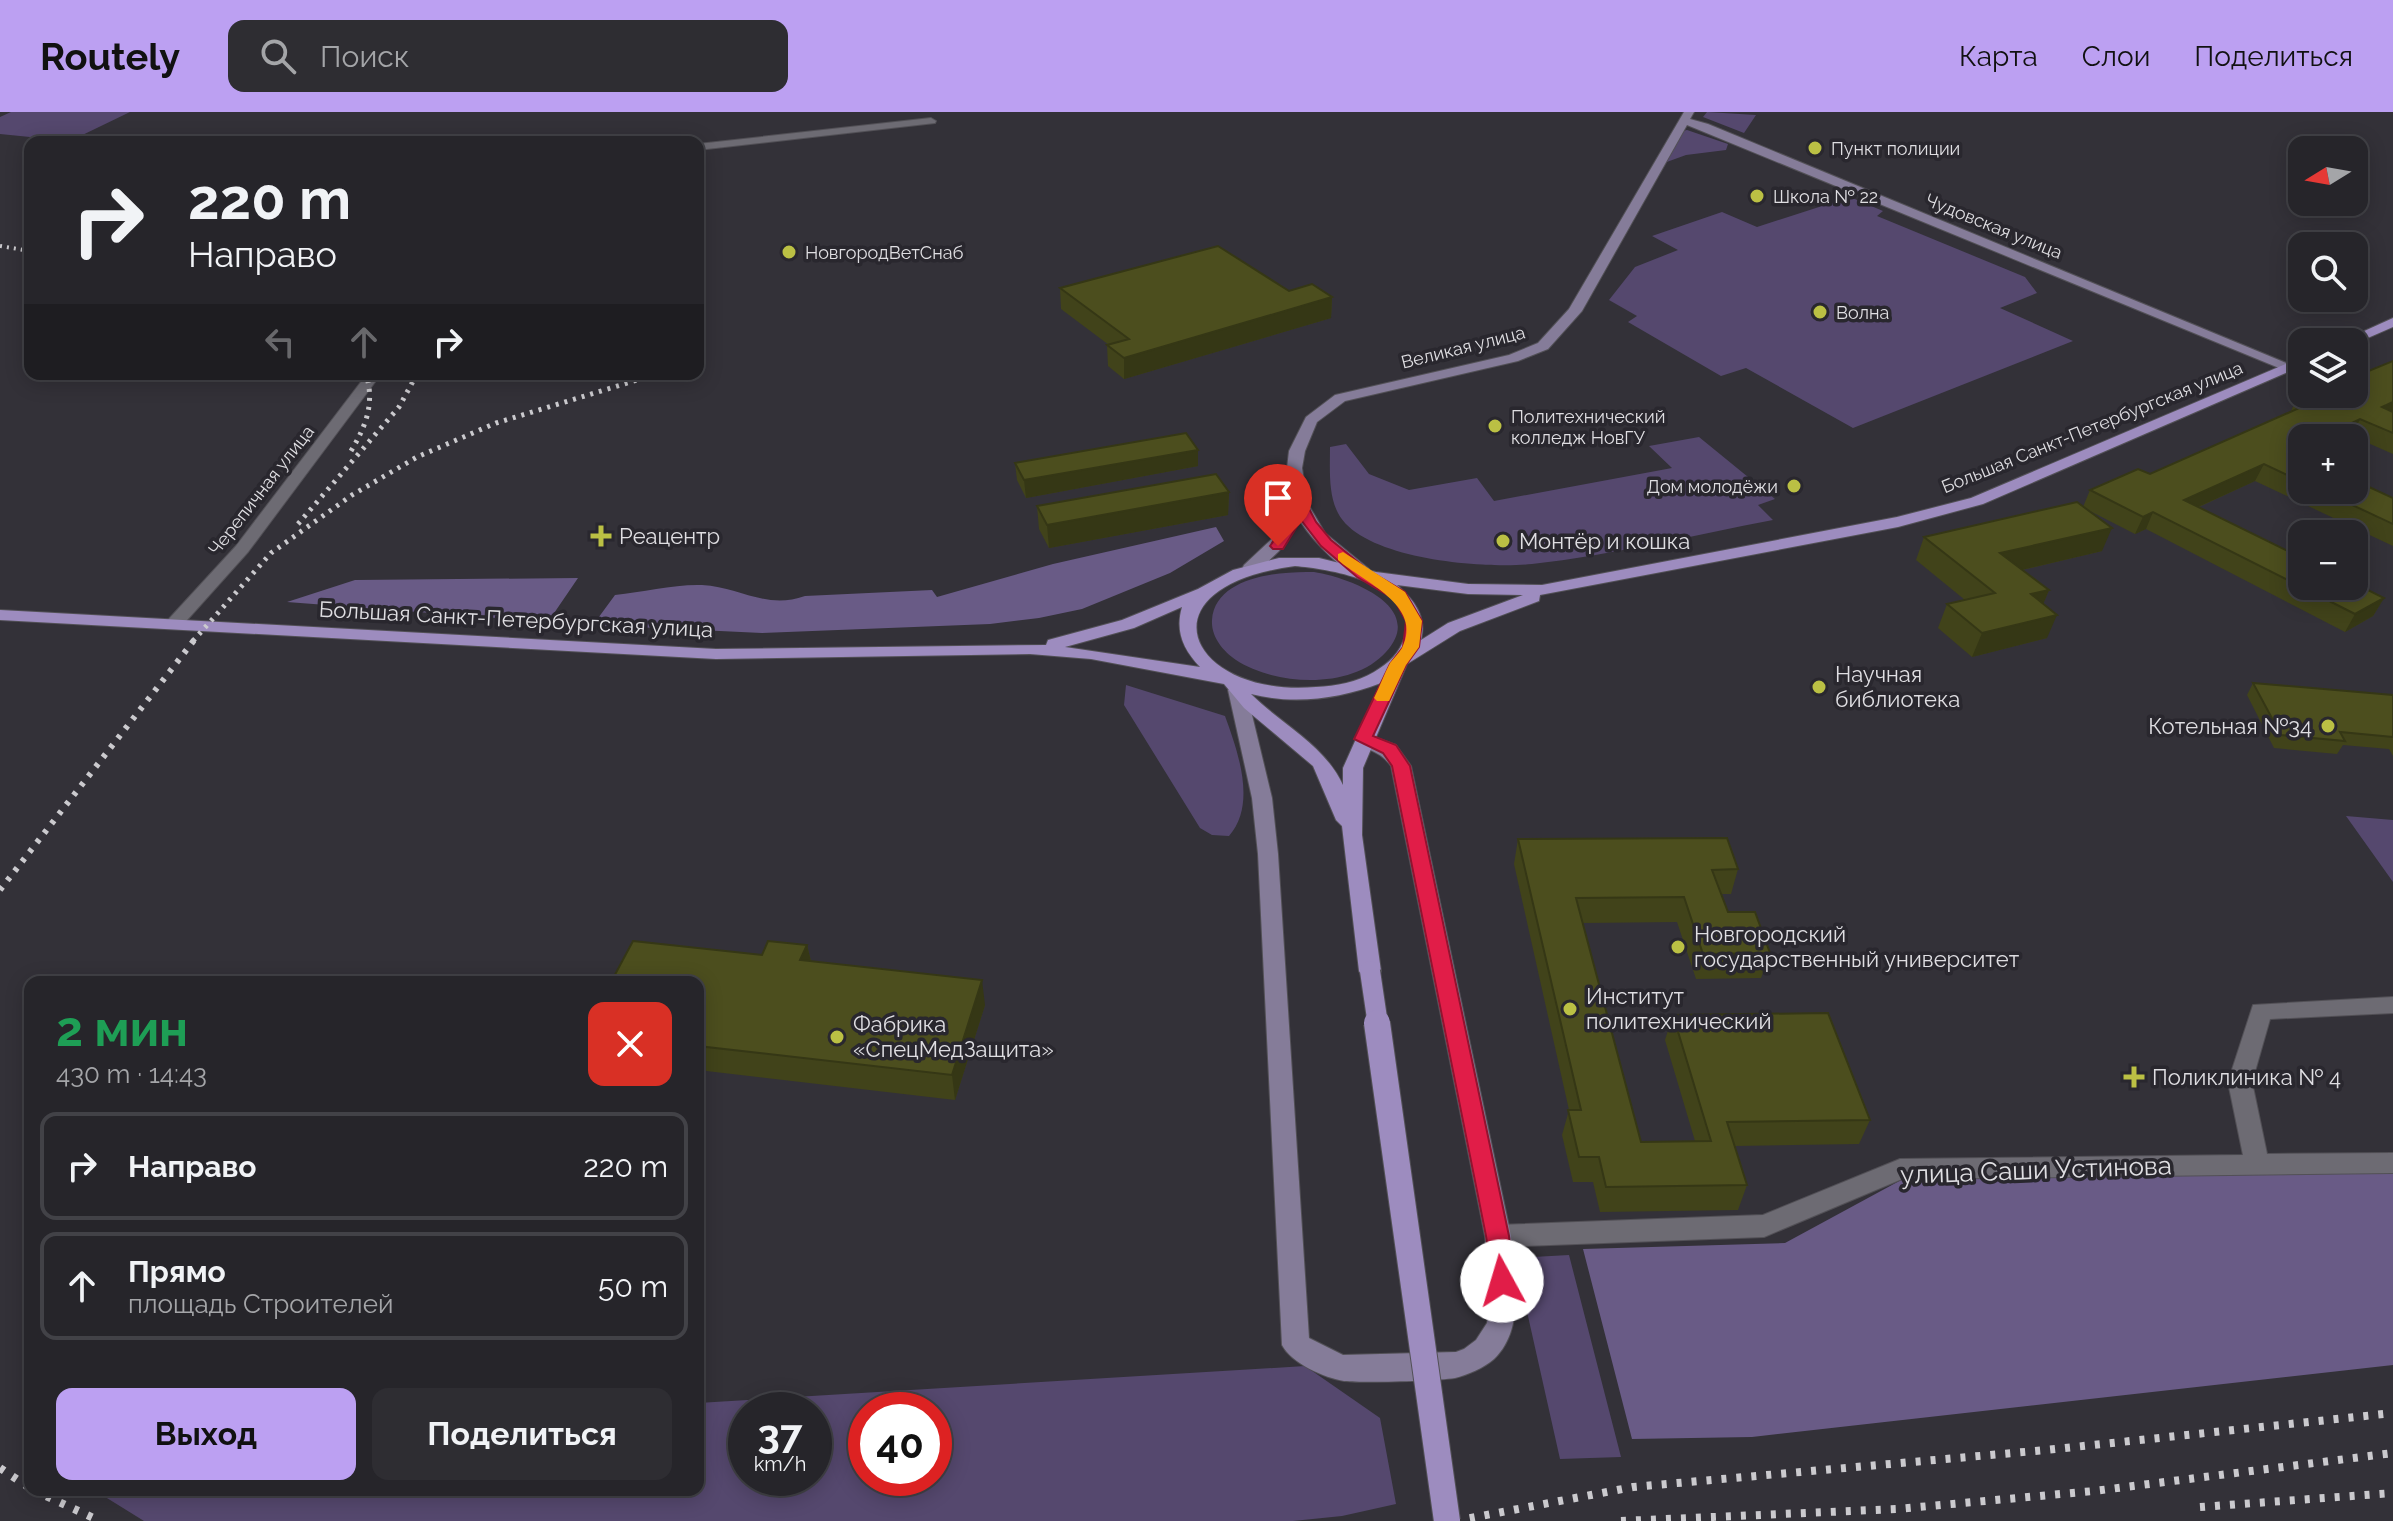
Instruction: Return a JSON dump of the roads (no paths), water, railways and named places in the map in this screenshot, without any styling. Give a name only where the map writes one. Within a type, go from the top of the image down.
[{"type":"main road","name":"Чудовская улица","points":[[1686,116],[1704,126],[2288,361]]},
{"type":"main road","name":"Великая улица","points":[[1300,504],[1296,449],[1302,431],[1322,408],[1347,396],[1530,352],[1558,332],[1575,311],[1686,116]]},
{"type":"main road","points":[[2368,333],[2393,322]]},
{"type":"main road","name":"Большая Санкт-Петербургская улица","points":[[1401,661],[1454,627],[1510,604],[1565,587],[1846,534],[1965,505],[2288,367]]},
{"type":"main road","points":[[1250,569],[1278,546],[1300,504]]},
{"type":"main road","points":[[1300,504],[1309,523],[1326,543],[1400,596],[1410,608],[1415,635],[1363,739],[1353,768],[1352,835],[1447,1521]]},
{"type":"main road","points":[[1352,835],[1321,763],[1301,744],[1263,717],[1195,649],[1188,635],[1187,622],[1190,610],[1207,590],[1250,569],[1273,563],[1316,562],[1367,575]]},
{"type":"main road","name":"Большая Санкт-Петербургская улица","points":[[1367,575],[1492,590],[1565,587]]},
{"type":"main road","name":"Большая Санкт-Петербургская улица","points":[[1030,649],[1128,624],[1207,590]]},
{"type":"main road","name":"Большая Санкт-Петербургская улица","points":[[0,615],[716,654],[1030,649],[1091,654],[1230,682]]},
{"type":"main road","points":[[1230,682],[1273,691],[1319,693],[1359,686],[1401,661]]},
{"type":"main road","points":[[1230,682],[1260,785],[1268,854],[1296,1345],[1319,1359],[1343,1368],[1456,1365],[1486,1349],[1500,1325],[1503,1301],[1498,1236],[1401,766],[1389,749],[1363,739]]},
{"type":"street","points":[[704,146],[931,121]]},
{"type":"street","name":"Черепичная улица","points":[[173,625],[242,549],[369,380]]},
{"type":"street","points":[[2257,1165],[2240,1082],[2261,1011],[2393,1005]]},
{"type":"street","name":"улица Саши Устинова","points":[[1498,1236],[1764,1226],[1900,1169],[2393,1163]]},
{"type":"railway","points":[[0,246],[24,250]]},
{"type":"railway","points":[[351,451],[368,414],[368,380]]},
{"type":"railway","points":[[298,524],[399,407],[414,380]]},
{"type":"railway","points":[[193,641],[271,553],[352,495],[417,457],[496,423],[637,380]]},
{"type":"railway","points":[[0,890],[195,639]]},
{"type":"railway","points":[[1455,1521],[1633,1487],[2046,1450],[2393,1413]]},
{"type":"railway","points":[[1621,1521],[1897,1509],[2094,1491],[2393,1453]]},
{"type":"railway","points":[[0,1468],[24,1484]]},
{"type":"railway","points":[[2200,1507],[2393,1493]]},
{"type":"railway","points":[[46,1496],[100,1521]]},
{"type":"place","name":"Пункт полиции","points":[[1815,148]]},
{"type":"place","name":"Школа № 22","points":[[1757,196]]},
{"type":"place","name":"НовгородВетСнаб","points":[[789,252]]},
{"type":"place","name":"Волна","points":[[1820,312]]},
{"type":"place","name":"Политехнический колледж НовГУ","points":[[1495,426]]},
{"type":"place","name":"Дом молодёжи","points":[[1794,486]]},
{"type":"place","name":"Реацентр","points":[[601,536]]},
{"type":"place","name":"Монтёр и кошка","points":[[1503,541]]},
{"type":"place","name":"Научная библиотека","points":[[1819,687]]},
{"type":"place","name":"Котельная №34","points":[[2328,726]]},
{"type":"place","name":"Новгородский государственный университет","points":[[1678,947]]},
{"type":"place","name":"Институт политехнический","points":[[1570,1009]]},
{"type":"place","name":"Фабрика «СпецМедЗащита»","points":[[837,1037]]},
{"type":"place","name":"Поликлиника № 4","points":[[2134,1077]]}]
